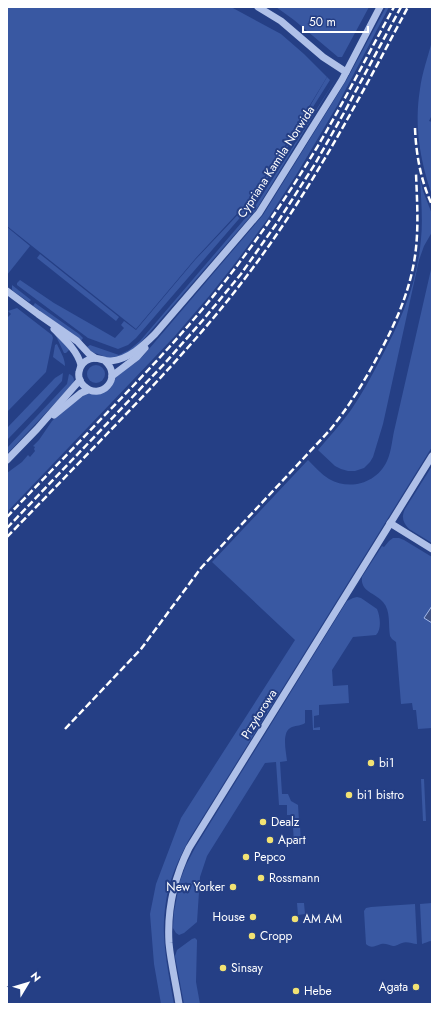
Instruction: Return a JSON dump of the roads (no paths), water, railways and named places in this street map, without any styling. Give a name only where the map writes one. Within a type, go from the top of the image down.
[{"type":"street","points":[[258,7],[281,21],[323,57],[346,72]]},
{"type":"street","name":"Cypriana Kamila Norwida","points":[[105,361],[121,359],[141,348],[155,334],[259,213],[346,72],[380,7]]},
{"type":"street","points":[[8,295],[76,341],[89,354],[95,358],[105,361],[110,367],[112,376],[108,386],[104,389],[99,391],[88,390],[81,393],[37,429]]},
{"type":"street","points":[[38,314],[71,346],[80,359],[80,380],[88,390]]},
{"type":"street","name":"Cypriana Kamila Norwida","points":[[112,376],[137,357],[155,334]]},
{"type":"street","points":[[81,365],[85,361],[95,358]]},
{"type":"street","points":[[7,460],[37,429],[80,380]]},
{"type":"street","name":"Przytorowa","points":[[179,1004],[169,944],[169,929],[173,892],[184,859],[432,456]]},
{"type":"street","points":[[390,523],[432,549]]},
{"type":"railway","points":[[7,517],[174,341],[209,301],[242,259],[262,232],[316,149],[394,7]]},
{"type":"railway","points":[[7,528],[165,363],[241,274],[279,220],[315,164],[401,7]]},
{"type":"railway","points":[[7,537],[160,378],[213,319],[246,277],[291,213],[332,146],[352,112],[408,7]]},
{"type":"railway","points":[[415,128],[420,168],[432,205]]},
{"type":"railway","points":[[65,729],[141,649],[201,568],[330,430],[357,392],[392,327],[410,281],[417,235],[416,173]]},
{"type":"place","name":"bi1","points":[[371,763]]},
{"type":"place","name":"bi1 bistro","points":[[349,795]]},
{"type":"place","name":"Dealz","points":[[263,822]]},
{"type":"place","name":"Apart","points":[[270,840]]},
{"type":"place","name":"Pepco","points":[[246,857]]},
{"type":"place","name":"Rossmann","points":[[261,878]]},
{"type":"place","name":"New Yorker","points":[[233,887]]},
{"type":"place","name":"House","points":[[253,917]]},
{"type":"place","name":"AM AM","points":[[295,919]]},
{"type":"place","name":"Cropp","points":[[252,936]]},
{"type":"place","name":"Sinsay","points":[[223,968]]},
{"type":"place","name":"Agata","points":[[416,987]]},
{"type":"place","name":"Hebe","points":[[296,991]]}]
